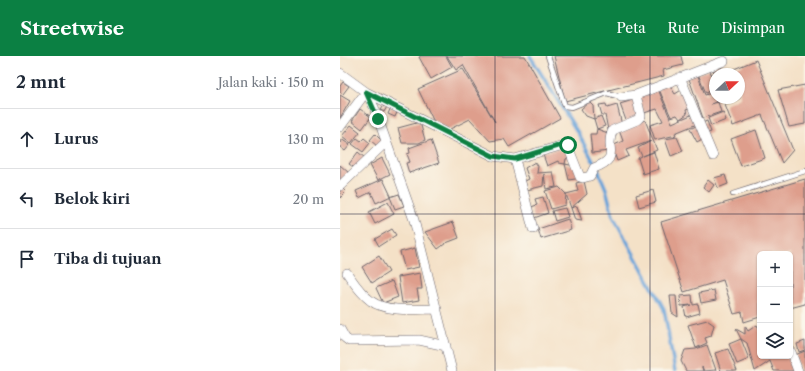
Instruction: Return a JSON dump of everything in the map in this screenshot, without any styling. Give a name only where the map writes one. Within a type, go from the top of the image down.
[{"type":"street","points":[[621,97],[636,95],[724,61]]},
{"type":"street","points":[[341,76],[366,92],[493,156],[515,159],[567,144],[581,178],[590,176],[597,167],[607,162],[611,154],[611,134],[613,130],[637,120],[641,116],[636,95]]},
{"type":"street","points":[[680,77],[713,156]]},
{"type":"street","points":[[340,127],[366,92]]},
{"type":"street","points":[[366,92],[374,107],[385,143],[414,220],[438,309],[452,371]]},
{"type":"street","points":[[340,186],[385,143]]},
{"type":"street","points":[[515,159],[533,229]]},
{"type":"street","points":[[346,273],[359,291],[372,302],[395,309],[438,309]]},
{"type":"street","points":[[340,329],[345,338],[348,340],[419,340],[446,346]]},
{"type":"street","points":[[793,357],[798,371]]},
{"type":"lane","points":[[548,56],[566,106],[572,107],[607,93],[621,97]]},
{"type":"lane","points":[[733,194],[805,171]]},
{"type":"building","points":[[446,56],[452,67],[431,79],[419,57]]},
{"type":"building","points":[[447,56],[525,56],[560,118],[509,147],[504,139],[490,141],[470,119],[448,130],[433,120],[418,89],[463,69],[495,122],[463,65],[456,70]]},
{"type":"building","points":[[554,56],[681,56],[683,65],[663,70],[664,76],[565,101]]},
{"type":"building","points":[[756,60],[793,150],[782,163],[762,115],[733,126],[725,105],[745,104],[745,68],[736,68]]},
{"type":"building","points":[[720,65],[722,68],[713,68]]},
{"type":"building","points":[[709,69],[709,92],[706,93],[698,74]]},
{"type":"building","points":[[697,73],[705,95],[709,94],[709,104],[719,104],[721,112],[703,118],[688,76]]},
{"type":"building","points":[[343,82],[349,86],[343,94],[340,92],[340,86]]},
{"type":"building","points":[[669,84],[675,94],[683,89],[691,108],[686,110],[687,114],[680,119],[677,115],[671,117],[658,87]]},
{"type":"building","points":[[805,85],[805,124],[789,127],[778,90]]},
{"type":"building","points":[[658,89],[672,123],[691,115],[697,124],[675,133],[676,135],[655,140],[650,125],[663,121],[657,109],[644,113],[638,96]]},
{"type":"building","points":[[340,95],[350,101],[340,118]]},
{"type":"building","points":[[633,100],[640,118],[627,123],[620,104]]},
{"type":"building","points":[[589,102],[593,106],[594,119],[586,116],[581,109]]},
{"type":"building","points":[[385,104],[388,105],[384,112],[381,110]]},
{"type":"building","points":[[606,104],[607,108],[617,105],[622,125],[608,130],[605,115],[602,115],[599,105]]},
{"type":"building","points":[[391,107],[398,110],[395,117],[388,114]]},
{"type":"building","points":[[360,109],[371,117],[362,129],[352,121]]},
{"type":"building","points":[[723,112],[726,120],[711,126],[708,118]]},
{"type":"building","points":[[601,116],[605,126],[597,129],[594,119]]},
{"type":"building","points":[[645,120],[657,150],[643,156],[654,152],[659,169],[643,174],[638,158],[642,156],[638,148],[651,141],[626,150],[629,156],[617,161],[612,146],[623,141],[619,130]]},
{"type":"building","points":[[707,121],[711,132],[706,134],[702,123]]},
{"type":"building","points":[[420,122],[425,140],[419,143],[402,143],[398,128]]},
{"type":"building","points":[[351,125],[360,132],[351,143],[342,136]]},
{"type":"building","points":[[698,125],[704,138],[697,142],[690,129]]},
{"type":"building","points":[[597,129],[608,133],[609,151],[592,153],[590,134],[596,134]]},
{"type":"building","points":[[756,130],[765,158],[741,166],[731,139]]},
{"type":"building","points":[[375,134],[382,141],[377,146],[370,140]]},
{"type":"building","points":[[677,137],[683,151],[671,156],[665,139]]},
{"type":"building","points":[[357,138],[361,141],[364,138],[370,143],[363,152],[352,144]]},
{"type":"building","points":[[341,139],[350,145],[345,151],[340,147]]},
{"type":"building","points":[[431,140],[439,163],[409,173],[406,163],[410,162],[407,154],[410,153],[409,148]]},
{"type":"building","points":[[570,148],[572,156],[566,159],[565,164],[559,163],[558,161],[547,166],[542,152]]},
{"type":"building","points":[[358,152],[365,158],[356,169],[349,164]]},
{"type":"building","points":[[382,158],[390,174],[378,180],[370,165]]},
{"type":"building","points":[[535,162],[538,166],[537,173],[553,172],[556,187],[546,189],[544,174],[543,186],[527,190],[525,181],[529,179],[525,168]]},
{"type":"building","points":[[565,164],[575,166],[581,178],[569,180]]},
{"type":"building","points":[[340,165],[349,173],[340,180]]},
{"type":"building","points":[[725,175],[728,184],[718,188],[714,178]]},
{"type":"building","points":[[383,179],[391,196],[376,203],[371,192],[359,198],[356,191]]},
{"type":"building","points":[[805,179],[805,304],[793,307],[793,251],[757,251],[757,318],[744,322],[742,312],[734,314],[723,280],[684,292],[661,222]]},
{"type":"building","points":[[708,180],[714,185],[709,192],[703,187]]},
{"type":"building","points":[[584,181],[587,194],[571,208],[566,194],[578,191],[576,183]]},
{"type":"building","points":[[559,187],[566,194],[565,205],[551,209],[545,191]]},
{"type":"building","points":[[342,188],[346,192],[340,198],[340,190]]},
{"type":"building","points":[[653,190],[656,202],[639,207],[636,195]]},
{"type":"building","points":[[399,194],[404,206],[395,209],[390,197]]},
{"type":"building","points":[[543,197],[548,213],[534,218],[531,207],[537,205],[535,199]]},
{"type":"building","points":[[388,202],[394,214],[375,224],[369,212]]},
{"type":"building","points":[[577,206],[582,221],[575,220],[571,208]]},
{"type":"building","points":[[565,208],[568,217],[555,221],[552,211]]},
{"type":"building","points":[[568,219],[571,230],[541,239],[538,229]]},
{"type":"building","points":[[453,222],[459,238],[446,243],[438,249],[425,232]]},
{"type":"building","points":[[392,229],[396,235],[379,246],[375,239]]},
{"type":"building","points":[[415,248],[419,267],[405,270],[400,252]]},
{"type":"building","points":[[379,256],[389,272],[372,283],[362,267]]},
{"type":"building","points":[[420,273],[422,289],[417,289],[419,300],[402,303],[398,277]]},
{"type":"building","points":[[392,281],[398,297],[383,303],[376,288]]},
{"type":"building","points":[[714,290],[716,300],[701,303],[699,293]]},
{"type":"building","points":[[692,295],[693,305],[698,304],[700,313],[686,317],[684,307],[691,305],[681,306],[680,296]]},
{"type":"building","points":[[670,296],[676,296],[678,317],[672,313]]},
{"type":"building","points":[[707,320],[714,325],[711,336],[705,338],[707,343],[696,348],[688,325]]},
{"type":"building","points":[[757,325],[757,359],[789,359],[795,371],[774,371],[770,361],[755,371],[747,343],[741,339],[736,329],[745,334],[745,326],[748,331]]},
{"type":"building","points":[[741,339],[749,359],[737,364],[729,344]]},
{"type":"building","points":[[805,341],[805,350],[799,352],[797,344]]},
{"type":"building","points":[[707,345],[716,370],[704,371],[702,367],[703,371],[686,371],[681,361],[685,350],[696,349]]},
{"type":"building","points":[[728,349],[737,371],[721,371],[715,353]]},
{"type":"building","points":[[805,351],[805,371],[801,371],[795,355]]},
{"type":"waterway","points":[[530,56],[578,133],[598,170],[606,189],[613,216],[664,309],[675,371]]},
{"type":"route","points":[[378,119],[374,107],[366,92],[475,148],[504,159],[515,159],[565,144],[568,145]]}]
